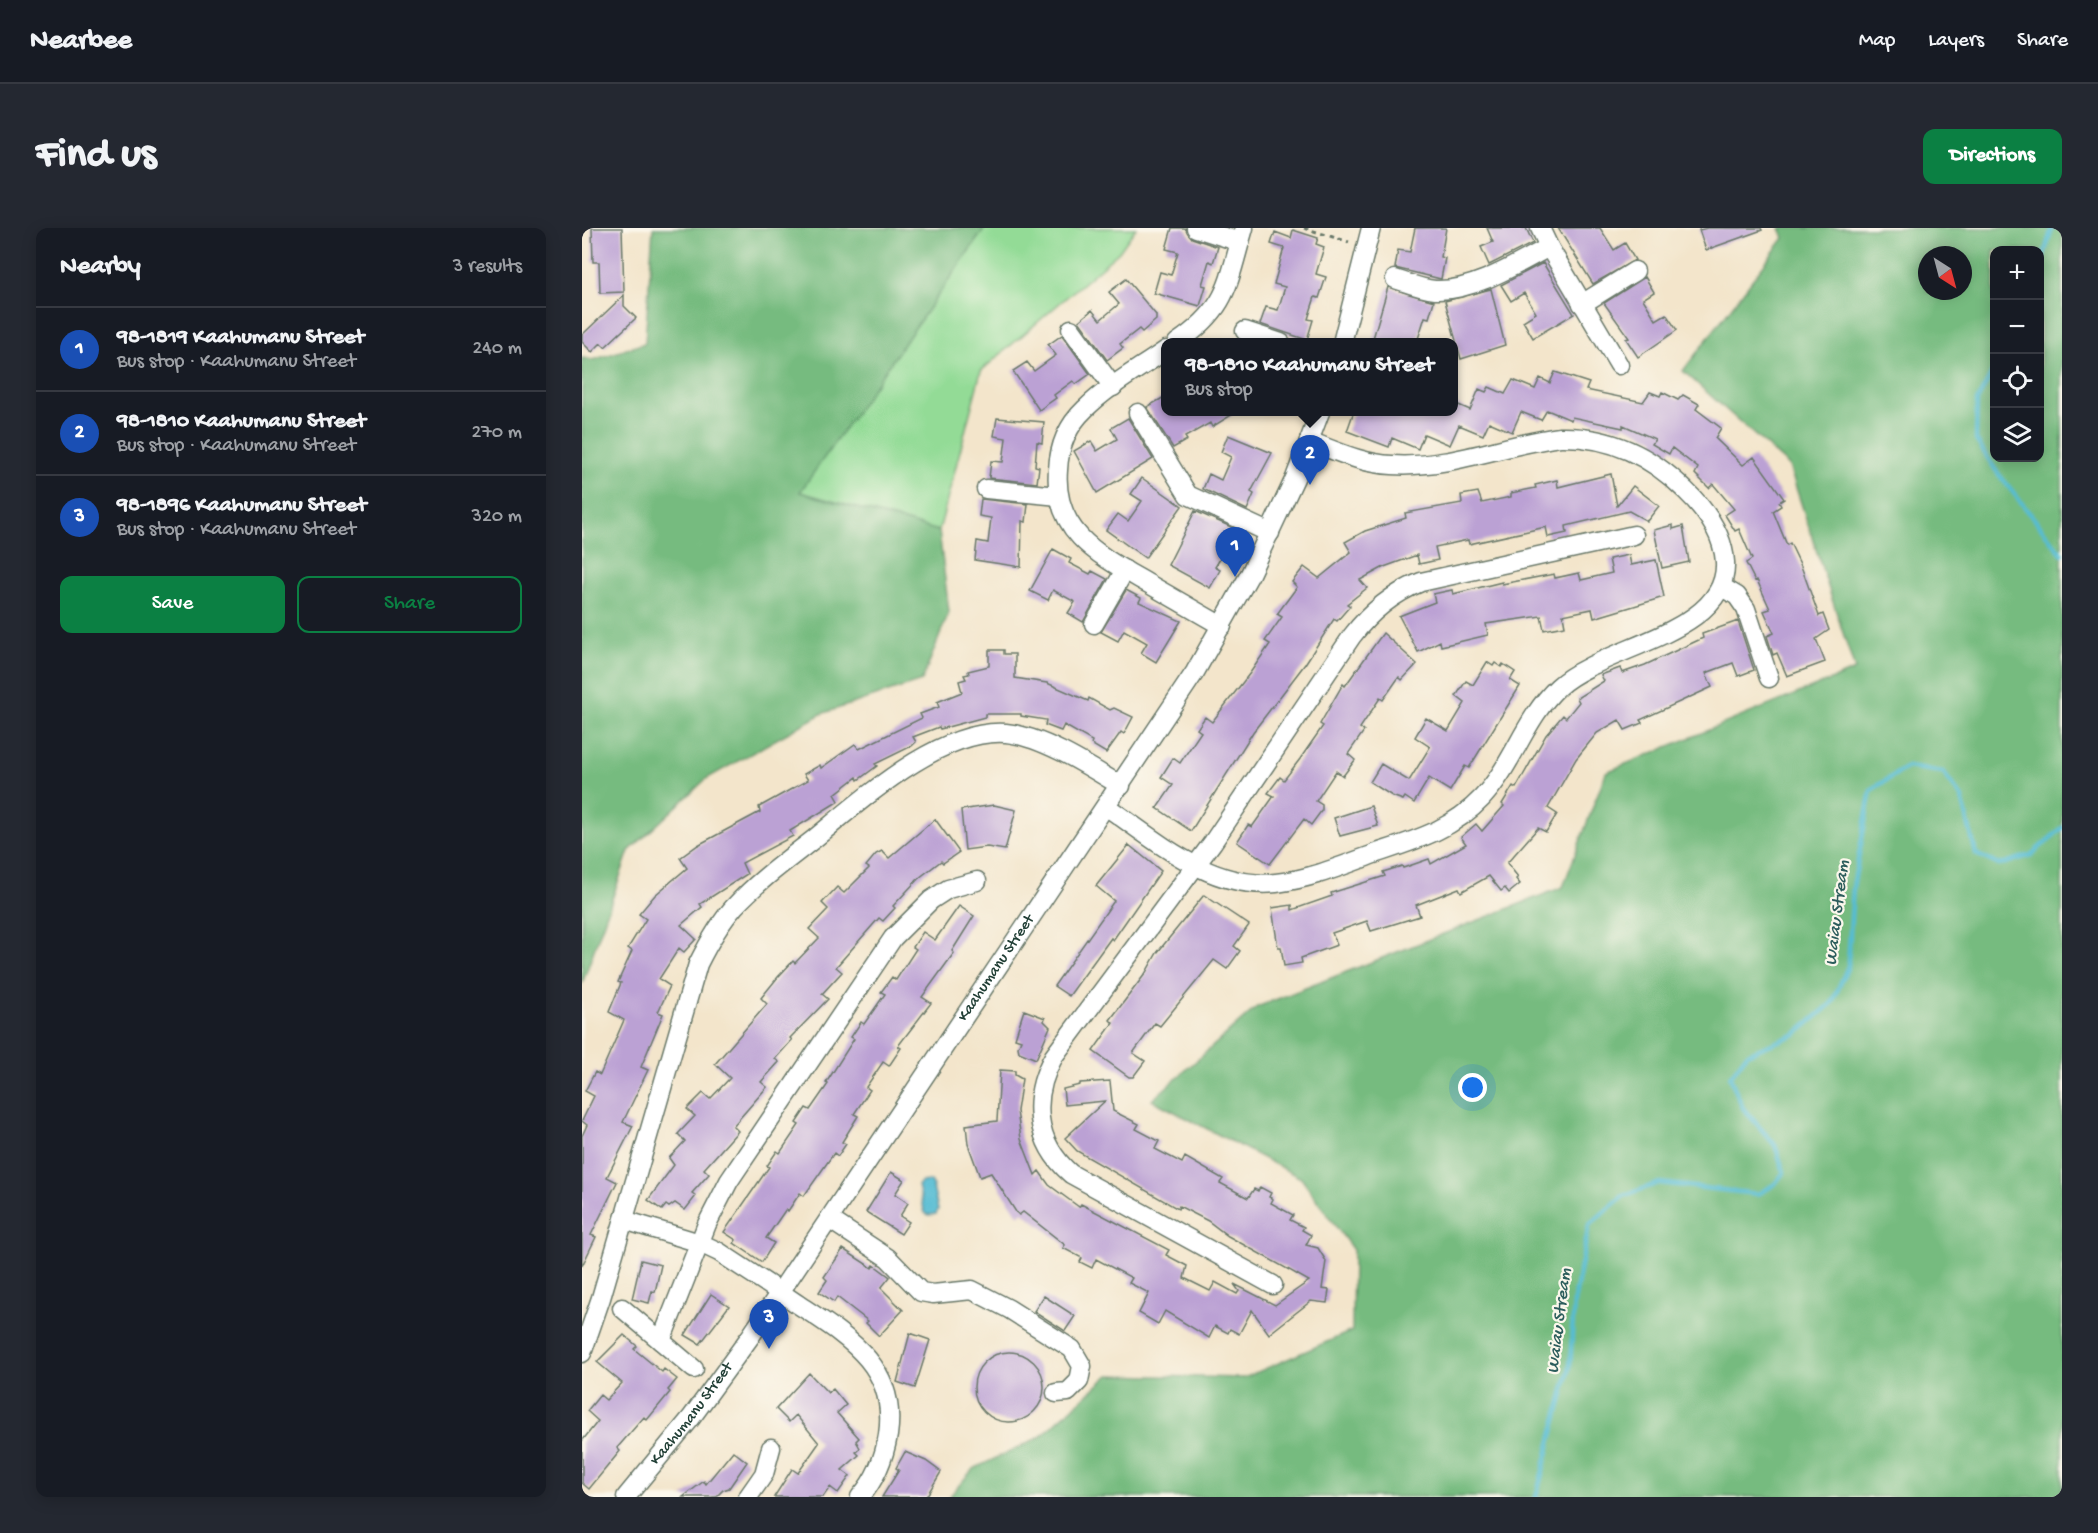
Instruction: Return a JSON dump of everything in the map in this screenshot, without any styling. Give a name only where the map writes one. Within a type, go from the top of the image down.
[{"type":"street","points":[[1183,338],[1201,325],[1224,297],[1242,235],[1196,228]]},
{"type":"street","points":[[1343,338],[1371,228]]},
{"type":"street","points":[[1540,228],[1619,365]]},
{"type":"street","points":[[1395,279],[1429,289],[1444,290],[1491,277],[1549,247]]},
{"type":"street","points":[[1582,304],[1635,271]]},
{"type":"street","points":[[1071,329],[1113,387]]},
{"type":"street","points":[[1245,331],[1268,338]]},
{"type":"street","points":[[1161,353],[1083,410],[1066,433],[1059,455],[1059,496],[1071,524],[1086,545],[1222,626]]},
{"type":"street","points":[[1138,413],[1188,495],[1270,533]]},
{"type":"street","name":"Kaahumanu Street","points":[[626,1497],[691,1418],[780,1292],[1174,706],[1222,626],[1270,533],[1318,416]]},
{"type":"street","points":[[1107,807],[1195,866],[1243,882],[1277,883],[1322,872],[1439,831],[1461,817],[1485,796],[1533,718],[1560,685],[1592,663],[1691,620],[1707,608],[1722,587],[1725,566],[1722,545],[1716,529],[1698,502],[1654,464],[1612,443],[1578,436],[1560,437],[1439,461],[1392,465],[1358,459],[1309,441]]},
{"type":"street","points":[[986,489],[1059,496]]},
{"type":"street","points":[[1273,1285],[1071,1174],[1047,1146],[1040,1120],[1038,1095],[1044,1074],[1054,1056],[1195,866],[1352,636],[1382,603],[1406,588],[1445,575],[1634,535]]},
{"type":"street","points":[[1094,624],[1125,570]]},
{"type":"street","points":[[1722,587],[1737,596],[1746,609],[1769,678]]},
{"type":"street","points":[[582,1353],[624,1220],[698,964],[732,909],[760,882],[890,778],[921,759],[972,737],[990,734],[1021,736],[1049,747],[1121,786]]},
{"type":"street","points":[[661,1341],[700,1243],[729,1180],[893,938],[931,900],[948,889],[977,881]]},
{"type":"street","points":[[829,1219],[888,1258],[921,1292],[933,1294],[972,1290],[1009,1309],[1072,1349],[1082,1365],[1079,1381],[1068,1392],[1056,1393]]},
{"type":"street","points":[[624,1220],[700,1243],[780,1292],[855,1344],[866,1355],[881,1380],[889,1412],[886,1446],[875,1476],[860,1497]]},
{"type":"street","points":[[622,1308],[694,1369]]},
{"type":"street","points":[[748,1497],[764,1474],[771,1448]]},
{"type":"path","points":[[1302,233],[1304,228],[1349,242]]},
{"type":"green space","points":[[653,228],[985,228],[800,492],[939,531],[949,612],[922,681],[821,714],[706,779],[629,851],[582,984],[582,358],[593,360],[645,343]]},
{"type":"green space","points":[[985,228],[1136,228],[1119,252],[981,371],[939,531],[799,492]]},
{"type":"green space","points":[[1780,228],[2062,228],[2062,1497],[949,1497],[973,1469],[1040,1437],[1109,1375],[1244,1378],[1352,1331],[1353,1250],[1301,1178],[1152,1100],[1257,1007],[1563,887],[1606,772],[1855,670],[1789,466],[1683,371],[1784,238]]},
{"type":"water","points":[[921,1182],[932,1183],[938,1210],[936,1214],[929,1215],[925,1213],[918,1186]]},
{"type":"building","points":[[592,228],[622,228],[624,292],[600,293],[599,262],[593,262]]},
{"type":"building","points":[[1172,228],[1185,228],[1192,238],[1218,247],[1213,263],[1209,261],[1202,285],[1206,286],[1200,306],[1154,293],[1160,272],[1171,275],[1178,252],[1166,249]]},
{"type":"building","points":[[1415,228],[1446,228],[1441,257],[1445,258],[1441,279],[1395,268],[1398,250],[1410,252]]},
{"type":"building","points":[[1487,228],[1526,228],[1533,243],[1489,265],[1481,247],[1493,242]]},
{"type":"building","points":[[1558,228],[1600,228],[1614,250],[1625,243],[1635,260],[1593,284]]},
{"type":"building","points":[[1761,228],[1762,230],[1706,250],[1699,230]]},
{"type":"building","points":[[1293,230],[1318,238],[1316,244],[1324,247],[1316,274],[1326,277],[1319,298],[1315,297],[1308,319],[1313,320],[1308,338],[1301,338],[1260,324],[1266,307],[1278,310],[1285,287],[1274,284],[1284,248],[1271,244],[1275,232],[1291,238]]},
{"type":"building","points":[[1543,263],[1574,314],[1533,338],[1523,321],[1536,313],[1524,293],[1511,301],[1501,285]]},
{"type":"building","points":[[1645,277],[1654,292],[1643,299],[1656,320],[1666,314],[1677,330],[1638,357],[1626,339],[1629,338],[1604,303]]},
{"type":"building","points":[[1126,279],[1156,315],[1156,320],[1142,332],[1139,329],[1120,344],[1123,348],[1107,360],[1079,321],[1092,310],[1100,320],[1119,304],[1109,292]]},
{"type":"building","points":[[1388,287],[1434,301],[1429,318],[1425,317],[1418,338],[1373,338]]},
{"type":"building","points":[[1491,289],[1505,345],[1461,359],[1458,338],[1455,338],[1445,301]]},
{"type":"building","points":[[624,295],[624,306],[636,318],[605,347],[601,343],[592,352],[582,342],[582,335]]},
{"type":"building","points":[[1062,335],[1090,374],[1076,384],[1073,381],[1054,395],[1056,398],[1039,410],[1013,371],[1027,362],[1034,371],[1056,355],[1048,345]]},
{"type":"building","points":[[1555,372],[1589,383],[1586,390],[1643,402],[1650,392],[1660,396],[1662,392],[1678,400],[1683,395],[1699,404],[1696,409],[1721,428],[1715,438],[1743,465],[1754,457],[1784,499],[1779,502],[1781,506],[1773,511],[1787,545],[1790,543],[1801,566],[1819,616],[1823,614],[1829,630],[1816,639],[1825,662],[1787,676],[1777,653],[1773,655],[1767,636],[1774,633],[1764,611],[1770,609],[1757,580],[1755,581],[1746,563],[1752,559],[1739,529],[1735,531],[1725,515],[1734,509],[1713,484],[1709,488],[1695,474],[1698,468],[1672,448],[1669,454],[1652,444],[1655,439],[1623,425],[1623,428],[1572,417],[1571,420],[1547,410],[1541,420],[1521,412],[1512,432],[1489,422],[1483,435],[1459,425],[1450,445],[1424,434],[1418,449],[1392,438],[1389,447],[1347,431],[1352,416],[1458,416],[1458,405],[1470,410],[1479,389],[1486,392],[1489,387],[1505,394],[1513,380],[1535,389],[1540,378],[1550,383]]},
{"type":"building","points":[[1161,399],[1161,416],[1230,416],[1212,427],[1210,423],[1185,437],[1187,440],[1173,448],[1147,407]]},
{"type":"building","points":[[997,418],[1044,422],[1042,443],[1037,442],[1035,466],[1039,467],[1037,483],[989,478],[991,461],[1003,462],[1006,438],[994,436]]},
{"type":"building","points":[[1128,418],[1153,459],[1097,493],[1074,451],[1091,441],[1097,451],[1117,439],[1111,428]]},
{"type":"building","points":[[1228,435],[1272,453],[1251,492],[1254,494],[1247,510],[1203,489],[1209,474],[1221,480],[1231,457],[1221,452]]},
{"type":"building","points":[[1611,474],[1617,506],[1633,486],[1659,506],[1647,521],[1629,511],[1566,526],[1567,533],[1548,537],[1546,527],[1469,544],[1468,540],[1435,547],[1438,560],[1419,564],[1417,555],[1384,567],[1360,580],[1367,588],[1347,604],[1350,606],[1337,621],[1334,619],[1305,664],[1253,732],[1191,831],[1157,808],[1173,785],[1161,777],[1173,758],[1180,763],[1201,732],[1197,729],[1205,717],[1212,722],[1270,644],[1265,641],[1282,617],[1277,614],[1297,587],[1292,582],[1304,567],[1319,578],[1351,552],[1345,542],[1365,531],[1406,518],[1405,513],[1462,503],[1461,495],[1478,492],[1482,503],[1511,497],[1511,493],[1536,488],[1535,485],[1557,480],[1558,487]]},
{"type":"building","points":[[1142,478],[1182,506],[1145,558],[1106,530],[1118,514],[1128,521],[1142,501],[1131,494]]},
{"type":"building","points":[[981,499],[1028,504],[1026,522],[1022,521],[1021,567],[975,560],[977,541],[988,543],[991,518],[979,516]]},
{"type":"building","points":[[1195,511],[1238,530],[1215,567],[1220,570],[1210,588],[1168,565]]},
{"type":"building","points":[[1673,525],[1673,529],[1683,526],[1689,562],[1662,568],[1654,530]]},
{"type":"building","points":[[1053,549],[1071,559],[1069,563],[1090,574],[1092,571],[1107,579],[1083,622],[1068,613],[1075,602],[1053,590],[1048,600],[1030,591]]},
{"type":"building","points":[[1629,555],[1631,565],[1656,560],[1664,597],[1594,618],[1592,609],[1563,615],[1565,626],[1544,630],[1541,616],[1486,624],[1488,635],[1441,646],[1440,641],[1418,652],[1399,616],[1435,602],[1433,594],[1452,590],[1453,594],[1502,582],[1502,584],[1554,574],[1555,578],[1579,573],[1581,580],[1612,573],[1609,559]]},
{"type":"building","points":[[1126,590],[1141,598],[1139,602],[1181,621],[1156,662],[1141,653],[1147,643],[1124,630],[1118,641],[1101,632]]},
{"type":"building","points":[[1738,621],[1754,670],[1738,676],[1733,663],[1706,673],[1712,687],[1640,720],[1642,723],[1625,730],[1619,720],[1597,733],[1576,759],[1548,808],[1557,814],[1546,832],[1538,828],[1507,863],[1518,877],[1516,879],[1520,884],[1509,893],[1505,888],[1501,891],[1489,876],[1461,892],[1459,888],[1416,905],[1420,916],[1371,931],[1367,921],[1332,933],[1337,945],[1301,958],[1302,963],[1284,966],[1281,947],[1278,947],[1272,908],[1292,905],[1292,910],[1332,896],[1331,893],[1385,876],[1383,872],[1429,859],[1431,864],[1466,844],[1461,837],[1476,824],[1482,831],[1504,806],[1502,804],[1513,786],[1516,788],[1546,735],[1563,715],[1566,718],[1579,702],[1577,698],[1604,681],[1601,675],[1620,668],[1622,673],[1645,665],[1703,638],[1702,634]]},
{"type":"building","points":[[1383,633],[1417,664],[1402,680],[1399,677],[1383,700],[1380,698],[1360,728],[1364,731],[1348,754],[1355,760],[1343,776],[1336,771],[1316,801],[1322,805],[1322,810],[1311,825],[1304,819],[1270,864],[1237,842],[1248,825],[1252,827],[1274,796],[1268,793],[1280,777],[1284,780],[1300,759],[1323,726],[1320,724],[1343,684],[1345,686]]},
{"type":"building","points":[[989,650],[1004,650],[1004,654],[1015,654],[1015,678],[1047,683],[1088,701],[1089,698],[1110,710],[1114,708],[1133,717],[1124,734],[1121,732],[1106,753],[1091,744],[1092,741],[1064,725],[1061,731],[1045,725],[1046,720],[1021,716],[1021,714],[985,714],[985,717],[940,729],[939,727],[913,737],[916,742],[912,746],[875,764],[877,766],[858,780],[857,777],[835,794],[839,801],[790,831],[793,836],[742,863],[747,874],[700,904],[702,907],[681,925],[696,939],[684,952],[679,948],[659,979],[670,986],[658,1012],[663,1014],[641,1067],[648,1070],[623,1122],[633,1126],[607,1177],[617,1182],[591,1235],[596,1237],[582,1266],[582,1136],[587,1125],[582,1121],[594,1096],[585,1091],[595,1072],[600,1075],[624,1020],[609,1012],[621,983],[618,982],[632,951],[628,948],[646,919],[639,914],[655,895],[687,868],[680,858],[698,845],[760,812],[759,807],[808,780],[804,774],[820,765],[821,768],[855,744],[859,749],[922,718],[920,714],[939,707],[937,702],[962,692],[959,681],[966,679],[964,675],[969,674],[968,671],[989,666]]},
{"type":"building","points":[[1487,662],[1501,667],[1503,664],[1515,672],[1510,680],[1520,686],[1469,768],[1465,766],[1450,791],[1429,778],[1414,803],[1405,797],[1403,800],[1392,796],[1370,782],[1381,764],[1409,781],[1430,747],[1415,737],[1426,718],[1448,731],[1465,703],[1456,696],[1466,681],[1473,685]]},
{"type":"building","points":[[994,805],[1016,810],[1005,850],[987,847],[965,850],[961,810]]},
{"type":"building","points":[[1371,806],[1378,826],[1340,836],[1334,818]]},
{"type":"building","points":[[935,819],[959,852],[943,863],[941,861],[919,878],[893,906],[895,908],[883,921],[879,918],[836,967],[842,972],[822,994],[828,999],[790,1038],[792,1040],[775,1059],[779,1062],[761,1082],[767,1087],[733,1126],[738,1131],[704,1169],[709,1174],[692,1193],[696,1196],[685,1210],[675,1203],[669,1207],[666,1205],[662,1210],[648,1200],[674,1165],[669,1158],[685,1141],[678,1134],[695,1116],[687,1109],[703,1093],[710,1099],[730,1078],[715,1064],[767,1004],[761,998],[778,977],[819,938],[809,929],[828,909],[822,903],[837,887],[844,893],[869,868],[866,866],[876,854],[882,851],[889,858]]},
{"type":"building","points":[[1129,845],[1161,871],[1113,940],[1111,938],[1069,996],[1054,986],[1114,901],[1096,886]]},
{"type":"building","points":[[1204,895],[1249,925],[1234,946],[1240,951],[1227,969],[1214,960],[1160,1026],[1155,1023],[1133,1053],[1145,1061],[1133,1077],[1129,1077],[1093,1051],[1113,1023],[1110,1020],[1145,974],[1157,953]]},
{"type":"building","points":[[959,906],[974,916],[952,951],[954,953],[922,997],[931,1003],[898,1046],[901,1048],[889,1066],[883,1062],[866,1087],[870,1090],[854,1114],[858,1116],[842,1142],[846,1144],[838,1156],[834,1153],[804,1196],[800,1193],[766,1238],[774,1243],[762,1262],[734,1243],[736,1240],[724,1232],[769,1167],[767,1166],[777,1151],[780,1153],[799,1125],[796,1123],[806,1108],[810,1110],[828,1084],[826,1083],[854,1039],[851,1037],[861,1022],[864,1024],[885,994],[881,992],[892,977],[896,980],[916,949],[913,947],[923,932],[935,940]]},
{"type":"building","points":[[1024,1010],[1045,1018],[1044,1021],[1050,1027],[1036,1059],[1019,1052],[1018,1047],[1021,1040],[1015,1038]]},
{"type":"building","points":[[1000,1070],[1015,1071],[1015,1075],[1022,1079],[1017,1111],[1021,1139],[1035,1175],[1039,1171],[1049,1185],[1079,1207],[1081,1204],[1169,1250],[1166,1255],[1187,1266],[1184,1278],[1210,1291],[1215,1282],[1237,1294],[1239,1291],[1234,1284],[1275,1305],[1309,1281],[1228,1236],[1208,1221],[1179,1206],[1178,1209],[1077,1151],[1065,1138],[1105,1101],[1065,1105],[1063,1089],[1080,1085],[1080,1083],[1110,1081],[1113,1111],[1139,1124],[1136,1129],[1159,1141],[1155,1149],[1182,1163],[1185,1157],[1223,1179],[1220,1183],[1248,1198],[1254,1189],[1258,1191],[1260,1187],[1271,1193],[1269,1197],[1273,1199],[1271,1203],[1293,1215],[1290,1220],[1304,1227],[1302,1230],[1311,1235],[1306,1245],[1318,1248],[1326,1261],[1322,1289],[1329,1290],[1327,1303],[1311,1301],[1269,1334],[1252,1310],[1239,1334],[1230,1329],[1228,1333],[1215,1326],[1209,1338],[1165,1311],[1158,1324],[1139,1313],[1149,1293],[1129,1283],[1132,1278],[1096,1259],[1092,1268],[1080,1262],[1082,1258],[1063,1248],[1065,1245],[1023,1212],[1019,1215],[1016,1212],[991,1173],[980,1177],[968,1144],[966,1125],[997,1121]]},
{"type":"building","points":[[891,1172],[904,1180],[895,1194],[908,1203],[900,1216],[909,1222],[901,1234],[866,1212]]},
{"type":"building","points":[[843,1249],[872,1268],[874,1265],[890,1277],[881,1288],[903,1310],[879,1336],[866,1323],[868,1321],[837,1297],[834,1302],[819,1292],[827,1280],[824,1277]]},
{"type":"building","points":[[641,1260],[661,1265],[655,1292],[652,1291],[649,1303],[632,1299]]},
{"type":"building","points":[[711,1294],[729,1306],[700,1344],[685,1335]]},
{"type":"building","points":[[1044,1296],[1075,1316],[1065,1331],[1034,1311]]},
{"type":"building","points":[[910,1333],[930,1340],[915,1388],[897,1382]]},
{"type":"building","points":[[624,1335],[637,1346],[634,1349],[662,1372],[664,1369],[677,1379],[668,1390],[670,1392],[647,1420],[644,1417],[617,1448],[620,1451],[589,1489],[582,1483],[582,1441],[598,1421],[587,1411],[600,1395],[606,1400],[622,1383],[597,1362]]},
{"type":"building","points":[[1009,1352],[1022,1355],[1034,1362],[1041,1374],[1044,1387],[1041,1400],[1034,1412],[1022,1419],[1009,1422],[996,1419],[984,1412],[977,1400],[974,1387],[977,1374],[984,1362],[996,1355]]},
{"type":"building","points":[[809,1373],[828,1393],[833,1389],[846,1405],[837,1413],[859,1438],[856,1441],[860,1448],[856,1452],[859,1455],[842,1470],[850,1476],[838,1493],[830,1487],[823,1497],[774,1497],[792,1469],[798,1473],[819,1443],[796,1415],[789,1422],[776,1409]]},
{"type":"building","points":[[733,1451],[747,1462],[729,1488],[716,1497],[683,1497],[704,1481],[706,1484]]},
{"type":"building","points":[[905,1452],[926,1461],[941,1472],[926,1497],[882,1497],[899,1470],[896,1468]]},
{"type":"waterway","name":"Waiau Stream","points":[[2044,255],[2052,228]]},
{"type":"waterway","name":"Waiau Stream","points":[[1990,377],[1977,401],[1976,440],[1997,472],[2062,554]]},
{"type":"waterway","name":"Waiau Stream","points":[[1536,1497],[1570,1367],[1574,1302],[1589,1225],[1623,1196],[1659,1183],[1758,1194],[1774,1185],[1784,1172],[1775,1145],[1743,1108],[1730,1077],[1747,1054],[1796,1034],[1832,1003],[1848,966],[1853,887],[1871,790],[1907,767],[1943,772],[1962,798],[1976,854],[1999,865],[2031,855],[2062,828]]},
{"type":"place","name":"98-1810 Kaahumanu Street","points":[[1310,485]]},
{"type":"place","name":"98-1819 Kaahumanu Street","points":[[1235,577]]},
{"type":"place","name":"98-1896 Kaahumanu Street","points":[[769,1349]]}]
